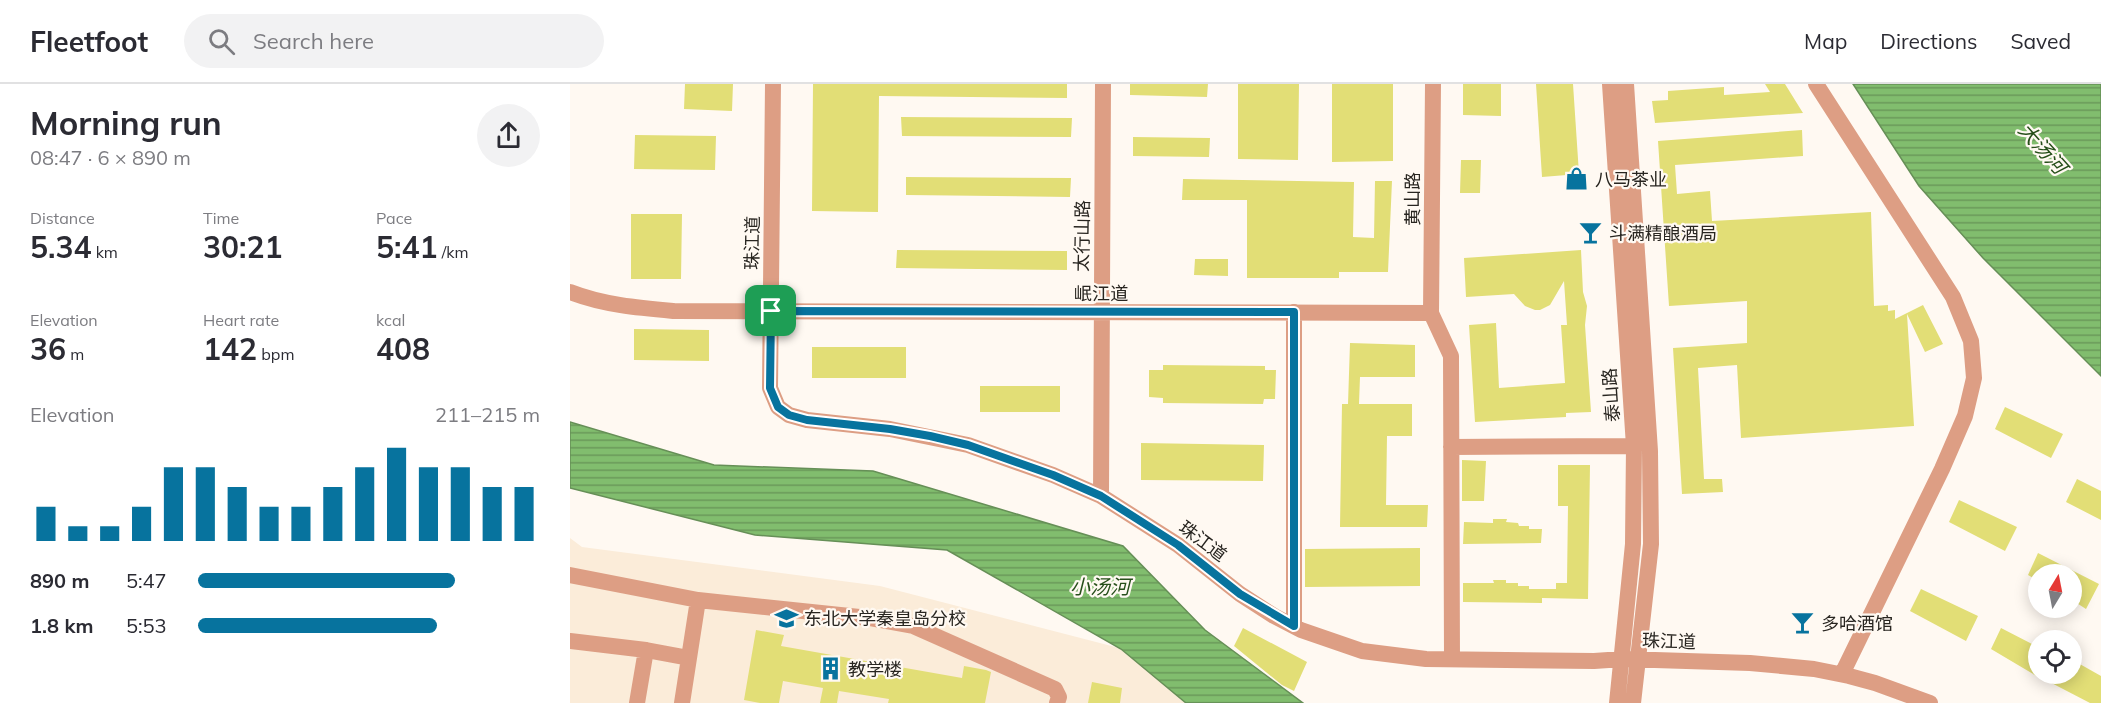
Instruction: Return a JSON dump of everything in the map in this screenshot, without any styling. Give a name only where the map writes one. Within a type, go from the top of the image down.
[{"type":"street","name":"珠江道","points":[[773,84],[770,388],[778,407],[789,415],[807,420],[890,429],[968,445],[1042,471],[1101,496],[1178,545],[1240,594],[1294,626],[1331,642],[1362,651],[1394,657],[1452,659],[1594,662],[1631,659],[1750,663],[1814,669],[1842,675],[1875,683],[1930,703]]},
{"type":"street","name":"太行山路","points":[[1101,496],[1103,84]]},
{"type":"street","name":"黄山路","points":[[1431,313],[1433,84]]},
{"type":"street","name":"泰山路","points":[[1610,84],[1634,446],[1631,659],[1617,703]]},
{"type":"street","points":[[1626,84],[1650,451],[1651,544],[1631,659],[1633,703]]},
{"type":"street","points":[[1816,84],[1953,297],[1971,341],[1974,378],[1965,416],[1942,469],[1842,675]]},
{"type":"street","name":"岷江道","points":[[570,292],[588,299],[629,307],[674,311],[1431,313]]},
{"type":"street","points":[[1294,312],[1294,626]]},
{"type":"street","points":[[1431,313],[1451,356],[1452,659]]},
{"type":"street","points":[[1451,447],[1634,446]]},
{"type":"street","points":[[570,575],[698,600],[869,618],[913,626],[1055,689],[1059,697],[1058,703]]},
{"type":"street","points":[[682,703],[698,600]]},
{"type":"street","points":[[570,641],[646,650],[688,658]]},
{"type":"street","points":[[637,703],[646,650]]},
{"type":"shaded area","name":"东北大学秦皇岛分校","points":[[570,538],[582,547],[880,586],[1123,649],[1194,703],[570,703]]},
{"type":"water","name":"大汤河","points":[[1853,84],[2101,84],[2101,376],[1983,258],[1919,186]]},
{"type":"water","name":"小汤河","points":[[570,422],[714,465],[873,471],[1123,546],[1205,630],[1303,703],[1186,703],[1121,649],[947,550],[755,535],[570,488]]},
{"type":"building","points":[[685,84],[733,84],[732,111],[684,109]]},
{"type":"building","points":[[813,84],[1067,84],[1067,98],[879,96],[878,212],[812,211]]},
{"type":"building","points":[[1130,84],[1208,84],[1207,97],[1130,95]]},
{"type":"building","points":[[1238,84],[1299,84],[1298,160],[1238,159]]},
{"type":"building","points":[[1332,84],[1393,84],[1393,161],[1332,162]]},
{"type":"building","points":[[1463,84],[1501,84],[1501,116],[1463,115]]},
{"type":"building","points":[[1536,84],[1573,84],[1579,174],[1542,177]]},
{"type":"building","points":[[1765,84],[1785,84],[1803,113],[1655,123],[1652,101],[1668,100],[1668,91],[1724,87],[1724,95],[1770,92]]},
{"type":"building","points":[[901,117],[1072,118],[1071,137],[902,136]]},
{"type":"building","points":[[1802,130],[1803,156],[1675,165],[1677,194],[1710,191],[1712,221],[1871,212],[1874,306],[1888,305],[1888,311],[1895,310],[1895,319],[1923,305],[1943,344],[1925,352],[1907,314],[1914,426],[1741,438],[1737,365],[1698,368],[1704,479],[1722,479],[1723,492],[1682,494],[1673,348],[1747,343],[1747,301],[1669,306],[1658,141]]},
{"type":"building","points":[[635,135],[716,136],[715,170],[634,169]]},
{"type":"building","points":[[1133,137],[1210,138],[1209,157],[1133,156]]},
{"type":"building","points":[[1461,160],[1481,160],[1480,193],[1460,193]]},
{"type":"building","points":[[906,177],[1071,178],[1070,197],[906,195]]},
{"type":"building","points":[[1183,179],[1354,182],[1353,237],[1374,238],[1375,181],[1392,181],[1388,272],[1339,272],[1339,278],[1247,278],[1247,200],[1182,200]]},
{"type":"building","points":[[631,214],[682,214],[681,279],[631,279]]},
{"type":"building","points":[[897,250],[1067,251],[1067,270],[896,268]]},
{"type":"building","points":[[1581,250],[1583,292],[1587,306],[1585,325],[1591,412],[1566,413],[1566,417],[1475,422],[1469,325],[1496,323],[1499,388],[1565,383],[1561,325],[1567,325],[1564,281],[1550,305],[1540,310],[1525,306],[1514,294],[1466,297],[1464,258]]},
{"type":"building","points":[[1195,259],[1228,259],[1228,276],[1194,275]]},
{"type":"building","points":[[634,329],[709,330],[709,361],[634,360]]},
{"type":"building","points":[[1350,343],[1415,345],[1415,377],[1360,377],[1359,404],[1412,404],[1412,436],[1387,436],[1386,505],[1428,505],[1427,527],[1340,527],[1342,404],[1348,404]]},
{"type":"building","points":[[812,347],[906,347],[906,378],[812,378]]},
{"type":"building","points":[[1163,365],[1265,366],[1265,370],[1276,370],[1275,399],[1264,399],[1263,404],[1163,403],[1163,398],[1149,397],[1149,370],[1163,370]]},
{"type":"building","points":[[980,386],[1060,386],[1060,412],[980,412]]},
{"type":"building","points":[[2005,407],[2063,434],[2051,458],[1995,429]]},
{"type":"building","points":[[1141,443],[1264,445],[1263,481],[1141,480]]},
{"type":"building","points":[[1462,460],[1486,461],[1484,501],[1462,501]]},
{"type":"building","points":[[1558,465],[1590,465],[1588,599],[1542,598],[1542,603],[1463,602],[1463,583],[1494,583],[1493,580],[1506,580],[1506,583],[1529,586],[1529,589],[1556,589],[1556,583],[1567,583],[1568,506],[1558,506]]},
{"type":"building","points":[[2077,479],[2101,491],[2101,520],[2066,502]]},
{"type":"building","points":[[1959,500],[2017,527],[2005,551],[1949,522]]},
{"type":"building","points":[[1493,519],[1507,519],[1506,522],[1529,526],[1529,529],[1542,529],[1541,543],[1463,544],[1464,522],[1493,523]]},
{"type":"building","points":[[1420,548],[1420,586],[1305,587],[1305,549]]},
{"type":"building","points":[[2038,553],[2060,564],[2033,564]]},
{"type":"building","points":[[2082,575],[2099,584],[2086,609],[2082,606]]},
{"type":"building","points":[[1921,589],[1978,616],[1966,641],[1910,611]]},
{"type":"building","points":[[1243,628],[1307,662],[1294,691],[1282,685],[1234,646]]},
{"type":"building","points":[[2001,628],[2028,642],[2028,671],[1991,649]]},
{"type":"building","name":"教学楼","points":[[756,630],[784,635],[781,646],[962,678],[964,666],[986,670],[991,672],[985,703],[888,703],[889,699],[839,691],[837,703],[820,703],[823,688],[783,681],[779,703],[744,700]]},
{"type":"building","points":[[2082,665],[2101,676],[2101,703],[2090,703],[2053,684],[2082,684]]},
{"type":"building","points":[[1092,682],[1122,688],[1120,703],[1088,703]]},
{"type":"place","name":"八马茶业","points":[[1577,179]]},
{"type":"place","name":"斗满精酿酒局","points":[[1591,233]]},
{"type":"place","name":"东北大学秦皇岛分校","points":[[786,618]]},
{"type":"place","name":"多哈酒馆","points":[[1803,623]]},
{"type":"place","name":"教学楼","points":[[830,669]]},
{"type":"route","points":[[771,311],[1294,312],[1294,626],[1240,594],[1203,563],[1148,525],[1101,496],[1053,475],[968,445],[930,436],[807,420],[789,415],[778,407],[770,388],[771,311]]}]
